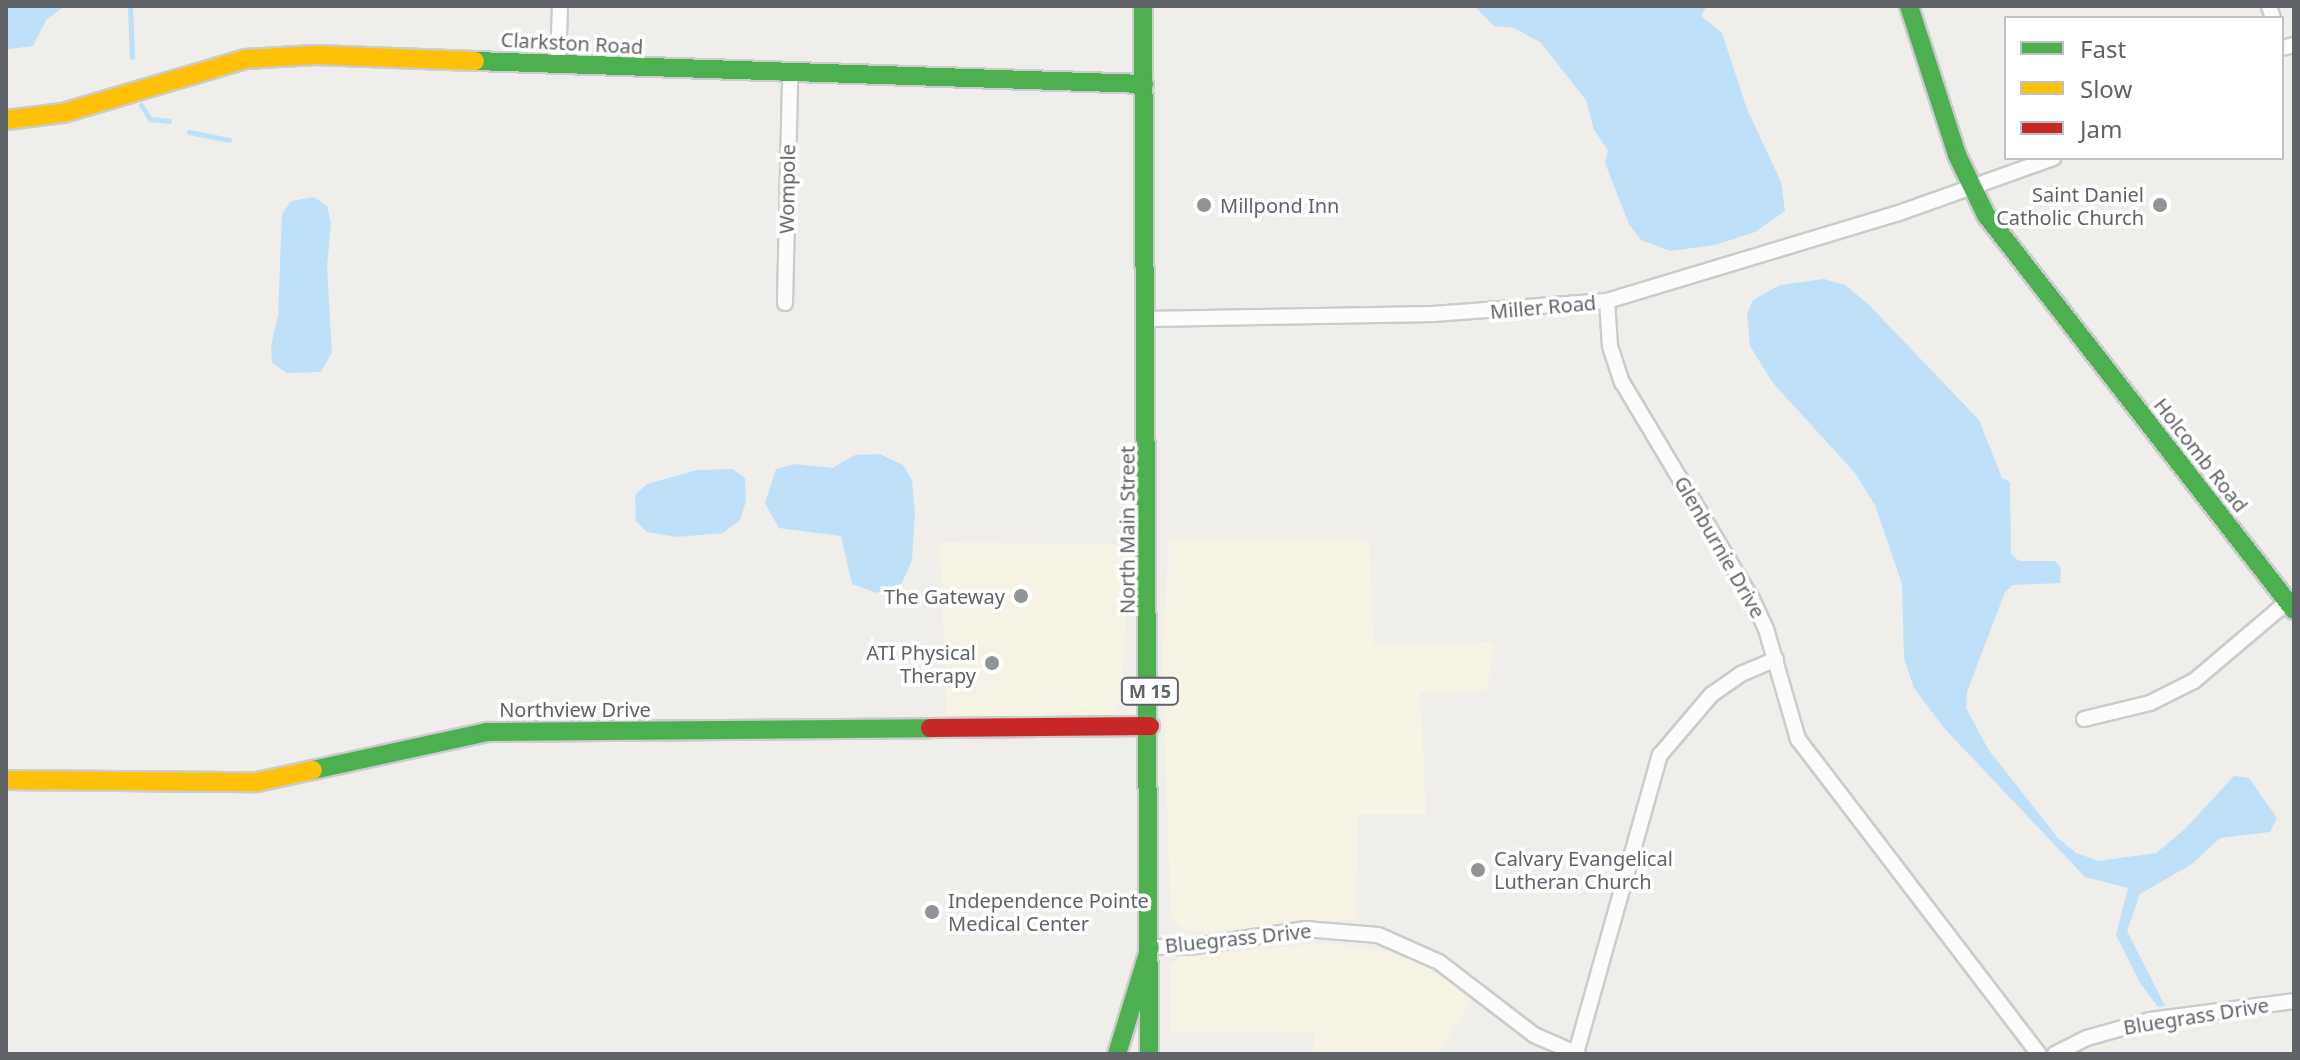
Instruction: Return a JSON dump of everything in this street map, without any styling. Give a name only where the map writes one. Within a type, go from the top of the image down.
[{"type":"main road","name":"North Main Street","points":[[1143,6],[1150,726],[1149,1054]]},
{"type":"main road","name":"Holcomb Road","points":[[1909,6],[1970,187],[2023,268],[2291,606]]},
{"type":"main road","name":"Clarkston Road","points":[[6,120],[63,113],[261,57],[558,63],[790,75],[1144,84]]},
{"type":"main road","name":"Northview Drive","points":[[6,780],[257,782],[329,770],[442,737],[487,732],[1150,726]]},
{"type":"main road","points":[[1117,1054],[1150,947]]},
{"type":"street","points":[[558,63],[560,6]]},
{"type":"street","name":"Wompole","points":[[785,303],[790,75]]},
{"type":"street","name":"Miller Road","points":[[1147,319],[1433,314],[1607,301],[2047,160]]},
{"type":"street","name":"Glenburnie Drive","points":[[1607,301],[1610,346],[1622,382],[1752,599],[1776,659],[1798,739],[2039,1054]]},
{"type":"street","points":[[2084,719],[2150,703],[2194,681],[2291,606]]},
{"type":"street","points":[[1577,1054],[1660,755],[1711,695],[1741,674],[1776,659]]},
{"type":"street","name":"Bluegrass Drive","points":[[1150,947],[1189,947],[1305,929],[1378,935],[1439,962],[1534,1035],[1577,1054]]},
{"type":"street","name":"Bluegrass Drive","points":[[2055,1054],[2116,1028],[2294,1001]]},
{"type":"shaded area","points":[[1169,539],[1369,541],[1374,645],[1494,642],[1487,690],[1420,692],[1426,814],[1358,814],[1356,920],[1205,932],[1182,929],[1171,916],[1162,661]]},
{"type":"shaded area","points":[[940,542],[1130,545],[1121,697],[1109,717],[947,720]]},
{"type":"shaded area","points":[[1329,943],[1397,954],[1437,972],[1472,998],[1438,1054],[1313,1054],[1315,1033],[1171,1032],[1171,965],[1182,956]]},
{"type":"water","points":[[6,6],[65,6],[46,20],[33,46],[6,49]]},
{"type":"water","points":[[1474,6],[1707,6],[1701,16],[1722,33],[1747,109],[1781,182],[1785,211],[1755,232],[1715,245],[1670,251],[1641,240],[1629,224],[1605,163],[1608,150],[1594,130],[1586,100],[1540,42],[1514,28],[1494,26]]},
{"type":"water","points":[[314,197],[327,206],[331,223],[327,267],[332,352],[321,372],[287,373],[272,363],[271,346],[278,315],[282,214],[291,201]]},
{"type":"water","points":[[1824,279],[1845,285],[1869,305],[1979,420],[2002,478],[2010,482],[2011,554],[2019,561],[2055,561],[2061,568],[2060,583],[2012,585],[2005,592],[1967,692],[1966,708],[1988,749],[2058,838],[2076,853],[2099,861],[2156,853],[2186,828],[2234,776],[2249,778],[2277,818],[2270,832],[2220,838],[2192,864],[2140,894],[2127,931],[2165,1006],[2158,1007],[2140,983],[2116,935],[2128,888],[2085,877],[1944,728],[1914,688],[1904,658],[1902,584],[1875,505],[1855,473],[1773,383],[1750,346],[1747,314],[1753,300],[1780,285]]},
{"type":"water","points":[[880,454],[903,465],[912,480],[915,514],[912,560],[902,583],[877,593],[852,584],[841,536],[779,528],[765,503],[776,469],[795,464],[832,468],[855,455]]},
{"type":"water","points":[[733,469],[745,478],[746,501],[740,520],[723,533],[677,537],[647,532],[636,521],[635,495],[647,484],[697,470]]},
{"type":"waterway","points":[[130,6],[132,57]]},
{"type":"waterway","points":[[141,105],[150,119],[169,121]]},
{"type":"waterway","points":[[189,132],[229,140]]},
{"type":"traffic: fast","points":[[1143,6],[1149,1054]]},
{"type":"traffic: fast","points":[[1909,6],[1957,155],[1986,215],[2294,610]]},
{"type":"traffic: fast","points":[[475,61],[1144,84]]},
{"type":"traffic: fast","points":[[313,770],[487,732],[930,728]]},
{"type":"traffic: fast","points":[[1117,1054],[1150,947]]},
{"type":"traffic: slow","points":[[6,120],[63,113],[245,59],[316,55],[475,61]]},
{"type":"traffic: slow","points":[[6,780],[257,782],[313,770]]},
{"type":"traffic: jam","points":[[930,728],[1150,726]]},
{"type":"place","name":"Millpond Inn","points":[[1204,205]]},
{"type":"place","name":"Saint Daniel Catholic Church","points":[[2160,205]]},
{"type":"place","name":"The Gateway","points":[[1021,596]]},
{"type":"place","name":"ATI Physical Therapy","points":[[992,663]]},
{"type":"place","name":"Calvary Evangelical Lutheran Church","points":[[1478,870]]},
{"type":"place","name":"Independence Pointe Medical Center","points":[[932,912]]}]
